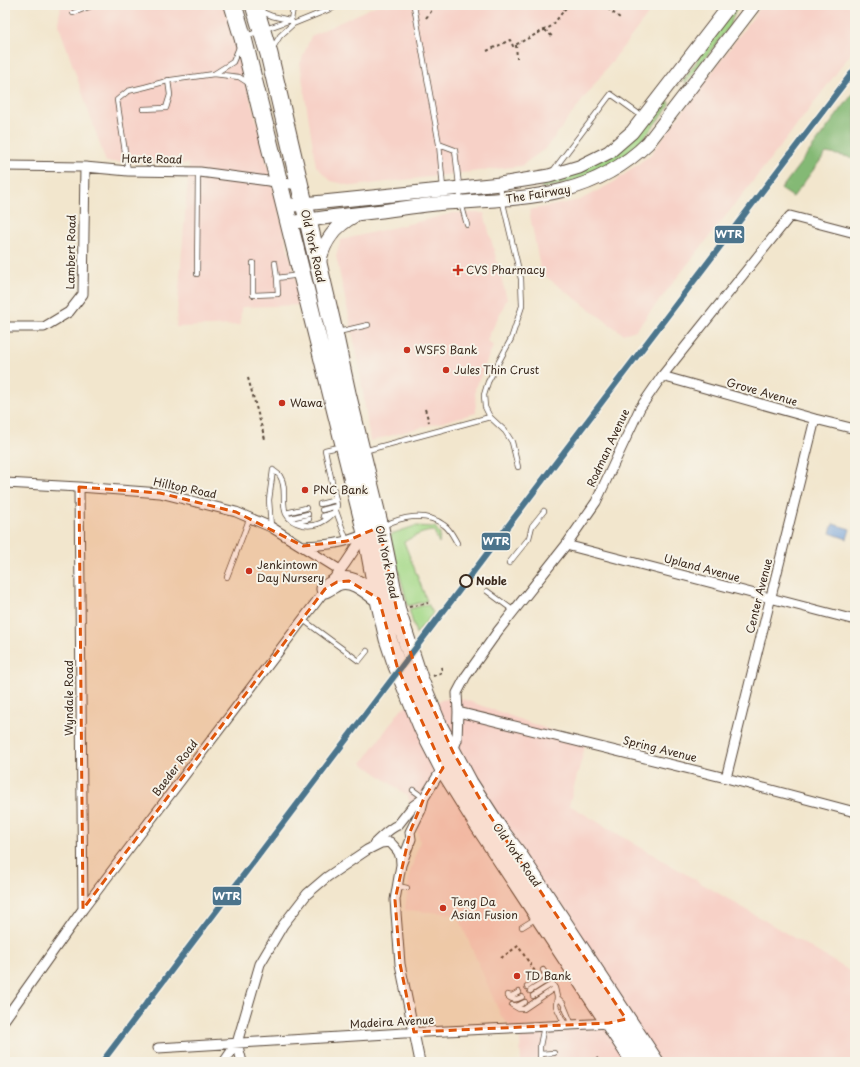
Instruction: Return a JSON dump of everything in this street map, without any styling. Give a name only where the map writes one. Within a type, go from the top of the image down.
[{"type":"highway","name":"Old York Road","points":[[233,5],[243,38],[344,446],[373,530],[426,696],[469,783],[655,1062]]},
{"type":"highway","name":"Old York Road","points":[[255,7],[269,54],[362,452],[373,530],[379,599],[388,639],[414,708],[420,731],[476,821],[502,867],[539,916],[635,1062]]},
{"type":"highway","points":[[325,589],[337,582],[350,581],[364,587],[379,599]]},
{"type":"main road","name":"The Fairway","points":[[289,223],[305,212],[443,189],[500,184],[549,176],[579,167],[609,152],[632,132],[668,88],[730,5]]},
{"type":"main road","name":"The Fairway","points":[[284,206],[305,212],[368,212],[444,203],[502,200],[549,194],[587,184],[607,174],[635,156],[660,130],[754,5]]},
{"type":"main road","points":[[668,88],[683,99]]},
{"type":"main road","points":[[319,268],[322,250],[335,229],[349,219],[368,212]]},
{"type":"street","name":"Harte Road","points":[[5,166],[198,172],[299,185]]},
{"type":"street","name":"Lambert Road","points":[[5,327],[44,327],[68,312],[83,294],[85,168]]},
{"type":"street","name":"Rodman Avenue","points":[[424,798],[453,752],[457,740],[457,693],[466,676],[514,611],[566,545],[596,502],[640,408],[662,376],[790,216],[855,233]]},
{"type":"street","name":"Grove Avenue","points":[[662,376],[855,429]]},
{"type":"street","name":"Center Avenue","points":[[726,778],[815,419]]},
{"type":"street","name":"Hilltop Road","points":[[5,483],[160,493],[236,512],[271,527],[340,570]]},
{"type":"street","name":"Wyndale Road","points":[[79,487],[82,909]]},
{"type":"street","points":[[303,546],[334,544],[347,541],[373,530]]},
{"type":"street","name":"Baeder Road","points":[[5,1019],[82,909],[325,589],[373,530]]},
{"type":"street","name":"Upland Avenue","points":[[566,545],[855,620]]},
{"type":"street","name":"Spring Avenue","points":[[458,712],[726,778],[855,812]]},
{"type":"street","points":[[401,846],[389,837],[390,832],[392,828],[398,825],[413,806],[424,798]]},
{"type":"street","points":[[410,832],[422,810],[424,798]]},
{"type":"street","points":[[224,1062],[237,1044],[260,964],[282,925],[307,894],[327,877],[367,850],[381,843],[401,846],[411,838],[410,832],[405,826],[398,825]]},
{"type":"street","points":[[367,850],[384,834],[390,832]]},
{"type":"street","points":[[401,846],[402,887],[395,900],[395,914],[400,964],[420,1062]]},
{"type":"street","name":"Madeira Avenue","points":[[158,1048],[414,1032],[609,1023],[626,1018]]},
{"type":"street","points":[[237,1044],[242,1062]]},
{"type":"lane","points":[[73,13],[94,5]]},
{"type":"lane","points":[[214,74],[233,62],[243,38],[340,5]]},
{"type":"lane","points":[[414,6],[439,144],[444,203]]},
{"type":"lane","points":[[255,7],[272,16],[292,22]]},
{"type":"lane","points":[[269,54],[280,36],[292,22],[293,8]]},
{"type":"lane","points":[[128,171],[117,100],[128,91],[168,80],[214,74],[239,77],[255,87]]},
{"type":"lane","points":[[143,109],[166,108],[170,95],[168,80]]},
{"type":"lane","points":[[549,176],[611,94],[644,118]]},
{"type":"lane","points":[[439,144],[455,150],[461,202],[467,224]]},
{"type":"lane","points":[[197,274],[198,172]]},
{"type":"lane","points":[[500,184],[502,200],[521,279],[522,306],[511,339],[488,382],[484,395],[485,407],[490,417],[505,431],[512,442],[518,467]]},
{"type":"lane","points":[[253,263],[253,295],[278,294],[275,263]]},
{"type":"lane","points":[[277,278],[301,274]]},
{"type":"lane","points":[[334,333],[368,326]]},
{"type":"lane","points":[[362,452],[490,417]]},
{"type":"lane","points":[[344,446],[325,450],[336,500],[336,510],[347,541]]},
{"type":"lane","points":[[271,527],[269,500],[273,470],[280,476],[285,491],[283,502],[286,513],[296,522],[308,526],[322,523],[336,510]]},
{"type":"lane","points":[[320,504],[336,500]]},
{"type":"lane","points":[[286,513],[306,508]]},
{"type":"lane","points":[[322,510],[336,510]]},
{"type":"lane","points":[[323,516],[336,510]]},
{"type":"lane","points":[[509,563],[529,538],[532,526],[544,511]]},
{"type":"lane","points":[[290,518],[308,514]]},
{"type":"lane","points":[[373,530],[405,518],[415,516],[426,517],[434,519],[444,525],[457,543]]},
{"type":"lane","points":[[227,577],[250,517]]},
{"type":"lane","points":[[296,522],[309,519]]},
{"type":"lane","points":[[487,591],[514,611]]},
{"type":"lane","points":[[302,619],[359,661],[367,651]]},
{"type":"lane","points":[[413,790],[424,798]]},
{"type":"lane","points":[[522,927],[539,916]]},
{"type":"lane","points":[[528,989],[546,974],[558,997],[563,1003],[568,1025]]},
{"type":"lane","points":[[533,996],[553,986]]},
{"type":"lane","points":[[525,1002],[517,1006],[512,1006],[519,1009],[524,1009],[553,986]]},
{"type":"lane","points":[[507,995],[513,1000],[517,1000],[520,994]]},
{"type":"lane","points":[[540,1062],[544,1026]]},
{"type":"lane","points":[[540,1054],[554,1053]]},
{"type":"path","points":[[426,18],[436,5]]},
{"type":"path","points":[[487,51],[510,40],[513,46],[516,45],[545,30],[552,26],[568,5]]},
{"type":"path","points":[[603,5],[620,18]]},
{"type":"path","points":[[545,30],[554,38]]},
{"type":"path","points":[[516,45],[518,58]]},
{"type":"path","points":[[248,378],[265,439]]},
{"type":"path","points":[[425,409],[429,422]]},
{"type":"path","points":[[406,608],[428,603]]},
{"type":"path","points":[[432,676],[442,671],[441,667]]},
{"type":"path","points":[[501,958],[518,946],[537,975]]},
{"type":"path","points":[[591,1062],[598,1058]]},
{"type":"highlighted area","points":[[79,487],[160,493],[236,512],[303,546],[347,541],[379,527],[397,611],[419,678],[453,752],[488,813],[626,1019],[609,1023],[414,1032],[400,964],[395,900],[410,832],[424,798],[443,768],[397,666],[379,599],[349,581],[337,582],[325,589],[83,909]]},
{"type":"shaded area","points":[[61,5],[223,5],[229,21],[258,126],[302,305],[242,307],[240,325],[176,327],[189,164],[106,162],[58,23]]},
{"type":"shaded area","points":[[377,5],[655,5],[546,148],[521,166],[353,186],[331,181],[316,166],[300,64],[311,36]]},
{"type":"shaded area","points":[[762,5],[855,5],[855,48],[805,115],[636,330],[623,334],[541,273],[529,210],[580,200],[616,181],[651,154]]},
{"type":"shaded area","points":[[454,213],[484,213],[507,299],[487,340],[493,346],[475,389],[476,413],[370,441],[358,359],[336,256],[341,240]]},
{"type":"shaded area","points":[[457,697],[586,743],[569,805],[855,974],[855,1062],[521,1062],[520,1038],[501,1016],[457,914],[405,910],[410,872],[420,841],[408,796],[362,763],[402,708]]},
{"type":"green space","points":[[735,5],[740,5],[735,12],[729,27],[686,83],[683,81],[697,61],[700,50]]},
{"type":"green space","points":[[855,91],[855,158],[826,153],[793,197],[781,189]]},
{"type":"green space","points":[[664,100],[668,101],[670,105],[643,139],[621,158],[584,178],[556,186],[542,188],[541,185],[553,179],[581,171]]},
{"type":"green space","points":[[415,526],[435,527],[440,534],[439,543],[434,531],[422,533],[404,542],[427,601],[408,606],[390,538],[394,533]]},
{"type":"green space","points":[[428,604],[433,613],[416,634],[409,609]]},
{"type":"water","points":[[833,524],[850,529],[847,539],[830,533]]},
{"type":"transit line","name":"WTR","points":[[102,1062],[383,689],[855,69]]},
{"type":"place","name":"CVS Pharmacy","points":[[458,270]]},
{"type":"place","name":"WSFS Bank","points":[[407,350]]},
{"type":"place","name":"Jules Thin Crust","points":[[446,370]]},
{"type":"place","name":"Wawa","points":[[282,403]]},
{"type":"place","name":"PNC Bank","points":[[305,490]]},
{"type":"place","name":"Jenkintown Day Nursery","points":[[249,571]]},
{"type":"place","name":"Noble","points":[[466,581]]},
{"type":"place","name":"Teng Da Asian Fusion","points":[[443,908]]},
{"type":"place","name":"TD Bank","points":[[517,976]]}]
